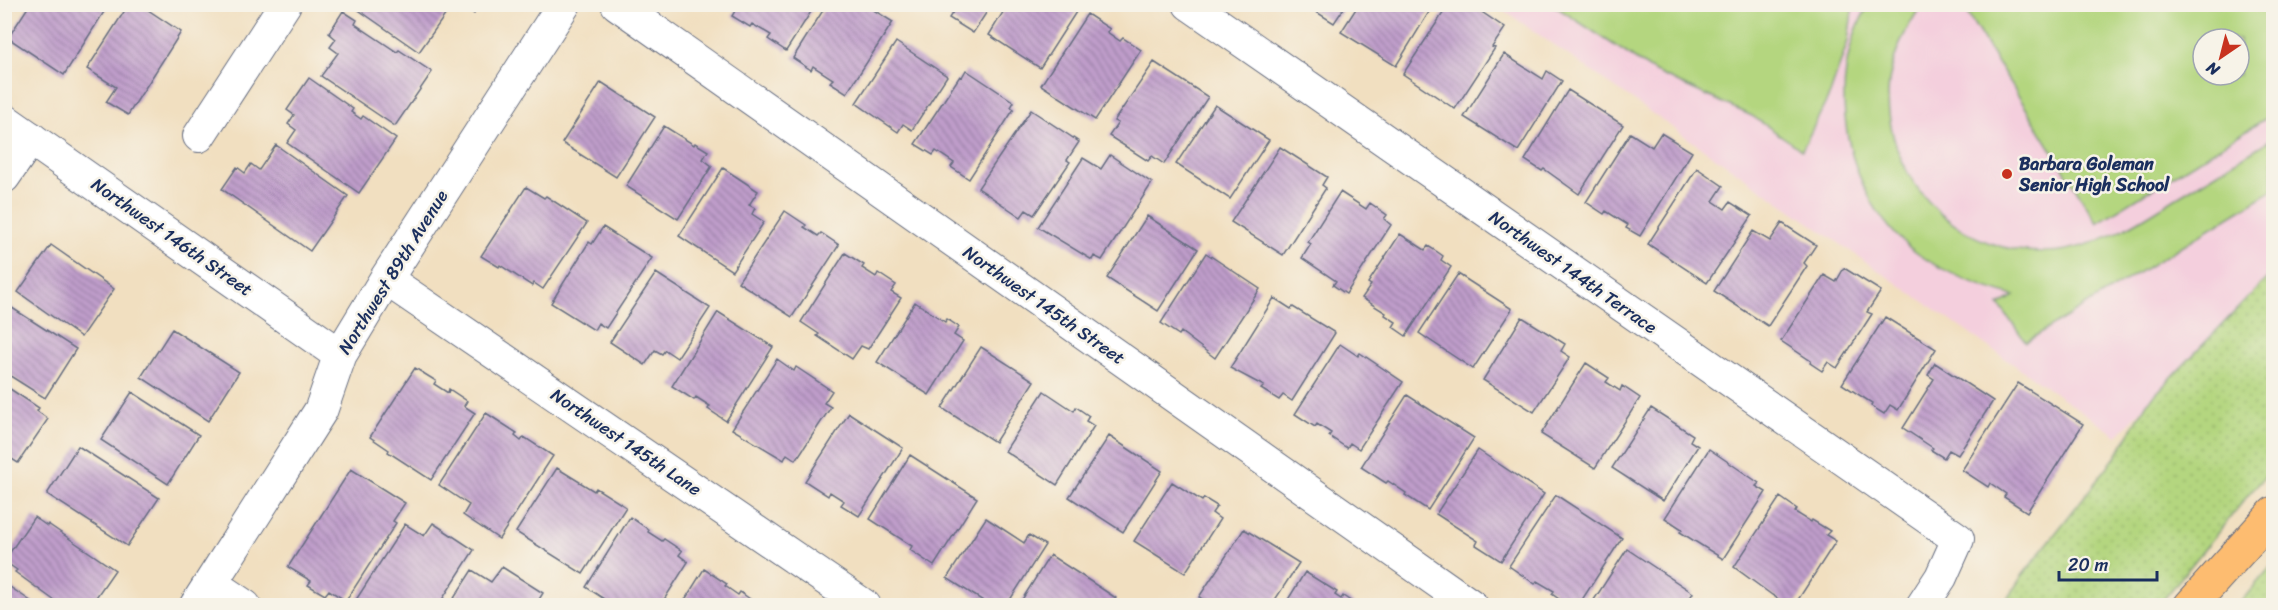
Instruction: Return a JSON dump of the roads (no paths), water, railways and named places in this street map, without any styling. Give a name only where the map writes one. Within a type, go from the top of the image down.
[{"type":"highway","points":[[2190,606],[2274,513]]},
{"type":"street","name":"Northwest 89th Avenue","points":[[203,594],[321,410],[340,354],[564,4]]},
{"type":"street","name":"Northwest 145th Street","points":[[617,4],[1472,606]]},
{"type":"street","name":"Northwest 144th Terrace","points":[[1189,4],[1958,539],[1941,577],[1922,606]]},
{"type":"street","points":[[199,136],[279,7]]},
{"type":"street","name":"Northwest 146th Street","points":[[4,120],[340,354]]},
{"type":"street","points":[[4,177],[31,138]]},
{"type":"street","name":"Northwest 145th Lane","points":[[386,279],[865,606]]},
{"type":"street","points":[[203,594],[245,606]]},
{"type":"place","name":"Barbara Goleman Senior High School","points":[[2007,174]]}]
